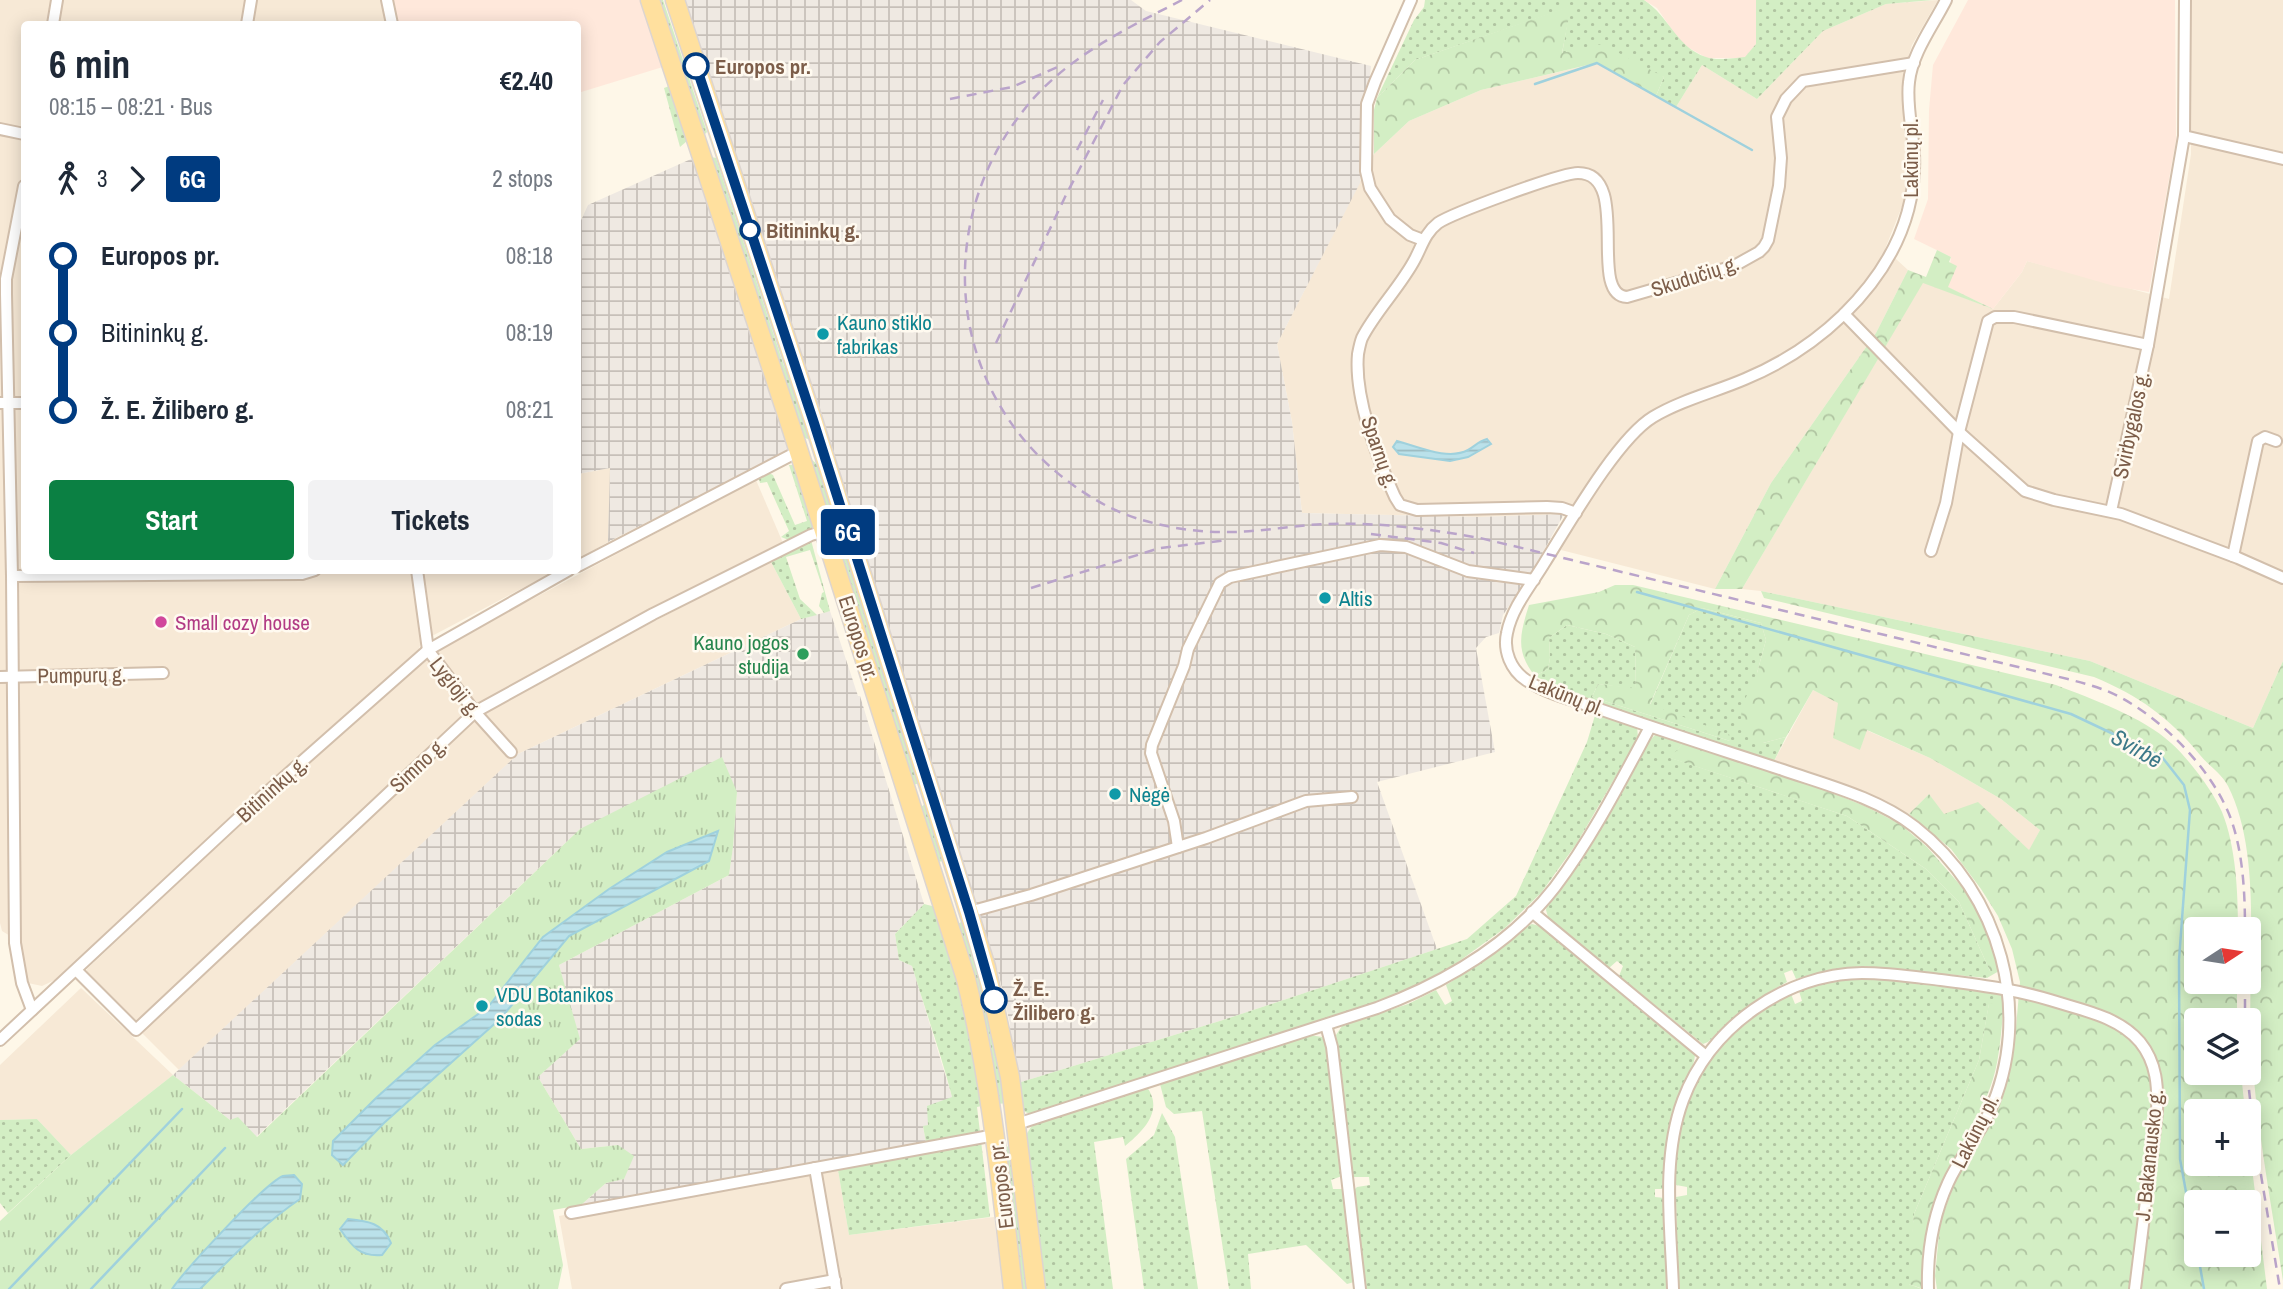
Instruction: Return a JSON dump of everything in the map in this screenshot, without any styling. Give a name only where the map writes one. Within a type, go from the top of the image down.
[{"type":"main road","name":"Europos pr.","points":[[650,0],[825,531],[975,1016],[995,1135],[1013,1289]]},
{"type":"main road","name":"Europos pr.","points":[[675,0],[826,462],[969,912],[997,1010],[1010,1077],[1036,1289]]},
{"type":"main road","points":[[699,146],[720,139]]},
{"type":"main road","points":[[799,451],[810,449],[819,453],[826,462]]},
{"type":"main road","points":[[909,799],[931,793]]},
{"type":"main road","points":[[947,919],[969,912]]},
{"type":"main road","points":[[995,1135],[1017,1128]]},
{"type":"street","points":[[54,21],[57,0]]},
{"type":"street","points":[[248,21],[251,0]]},
{"type":"street","points":[[387,0],[392,21]]},
{"type":"street","points":[[1411,0],[1374,82],[1367,104],[1366,171],[1370,188],[1390,219],[1410,235],[1423,240]]},
{"type":"street","name":"Lakūnų pl.","points":[[1928,1289],[1931,1233],[1948,1183],[1989,1112],[2000,1082],[2008,1039],[2009,988],[1996,939],[1982,908],[1952,865],[1917,828],[1882,807],[1833,787],[1547,691],[1523,679],[1516,671],[1510,662],[1505,639],[1513,614],[1576,513],[1616,455],[1641,426],[1665,411],[1749,378],[1782,361],[1815,339],[1844,314],[1867,288],[1892,250],[1910,209],[1914,186],[1914,155],[1908,88],[1914,63],[1946,0]]},
{"type":"street","name":"Svirbygalos g.","points":[[2112,511],[2148,345],[2184,136],[2185,0]]},
{"type":"street","name":"Skudučių g.","points":[[1627,297],[1734,266],[1764,247],[1768,240],[1779,186],[1781,158],[1777,117],[1786,99],[1803,81],[1914,63]]},
{"type":"street","points":[[0,129],[21,133]]},
{"type":"street","points":[[2184,136],[2283,159]]},
{"type":"street","name":"Sparnų g.","points":[[1576,513],[1547,507],[1417,510],[1400,505],[1368,420],[1359,380],[1358,354],[1365,334],[1409,271],[1423,240],[1440,222],[1564,175],[1585,173],[1597,181],[1605,203],[1612,286],[1621,296],[1627,297]]},
{"type":"street","points":[[21,202],[6,294],[4,403],[12,576],[15,943],[20,973],[32,1010]]},
{"type":"street","points":[[10,262],[21,262]]},
{"type":"street","points":[[1844,314],[1959,432],[2025,491],[2054,500],[2112,511],[2233,556],[2283,578]]},
{"type":"street","points":[[1931,551],[1946,503],[1959,432],[1988,321],[1995,317],[2014,317],[2148,345]]},
{"type":"street","points":[[2233,556],[2258,441],[2265,437],[2276,441]]},
{"type":"street","points":[[581,564],[799,451]]},
{"type":"street","name":"Simno g.","points":[[76,970],[136,1030],[475,712],[535,677],[718,580],[811,535],[825,531]]},
{"type":"street","points":[[1178,847],[1174,821],[1151,753],[1152,746],[1184,666],[1188,649],[1220,583],[1230,577],[1380,545],[1406,547],[1468,571],[1534,580]]},
{"type":"street","points":[[12,576],[109,574]]},
{"type":"street","name":"Lygioji g.","points":[[418,574],[428,649],[475,712],[511,752]]},
{"type":"street","name":"Bitininkų g.","points":[[0,1040],[247,810],[428,649],[562,574]]},
{"type":"street","name":"Pumpurų g.","points":[[0,677],[163,673]]},
{"type":"street","points":[[1017,1128],[1405,998],[1438,982],[1492,948],[1554,888],[1581,848],[1650,726]]},
{"type":"street","points":[[969,912],[1031,895],[1178,847],[1306,801],[1352,797]]},
{"type":"street","points":[[1532,912],[1706,1056]]},
{"type":"street","name":"J. Bakanausko g.","points":[[1673,1289],[1670,1166],[1675,1126],[1683,1099],[1706,1056],[1730,1028],[1765,1002],[1794,987],[1828,977],[1860,973],[2009,988],[2112,1020],[2142,1044],[2151,1059],[2158,1083],[2157,1112],[2135,1289]]},
{"type":"street","points":[[1326,1025],[1332,1047],[1360,1289]]},
{"type":"street","points":[[570,1213],[995,1135]]},
{"type":"street","points":[[786,1289],[836,1284],[815,1168]]},
{"type":"shaded area","points":[[0,0],[381,0],[385,21],[21,21],[21,574],[413,574],[421,642],[419,649],[59,978],[42,986],[28,983],[20,942],[2,931]]},
{"type":"shaded area","points":[[391,0],[645,0],[666,66],[581,92],[581,21],[396,21]]},
{"type":"shaded area","points":[[680,0],[1131,0],[1146,11],[1371,66],[1360,183],[1277,344],[1292,422],[1302,513],[1480,517],[1564,514],[1533,570],[1503,615],[1499,633],[1486,637],[1476,648],[1495,752],[1377,782],[1437,949],[1223,1020],[1018,1083],[1010,1024],[998,971],[990,954]]},
{"type":"shaded area","points":[[1644,0],[1756,0],[1756,44],[1745,58],[1707,58],[1682,44],[1657,8]]},
{"type":"shaded area","points":[[1938,0],[1912,45],[1903,75],[1907,194],[1885,249],[1908,270],[1876,333],[1771,483],[1715,589],[1561,550],[1580,516],[1302,513],[1292,422],[1277,344],[1374,154],[1409,121],[1481,90],[1597,63],[1676,107],[1702,65],[1757,99],[1823,31],[1886,4]]},
{"type":"shaded area","points":[[1968,0],[2175,0],[2176,140],[2149,292],[2114,286],[2027,261],[2022,272],[1993,309],[1947,287],[1951,257],[1914,239],[1928,199],[1929,110],[1933,65]]},
{"type":"shaded area","points":[[2191,0],[2283,0],[2283,661],[2253,728],[2090,661],[1742,589],[1923,282],[1993,309],[2022,272],[2027,261],[2169,299],[2191,154]]},
{"type":"shaded area","points":[[691,159],[697,162],[790,447],[608,542],[610,468],[581,473],[581,220],[588,205]]},
{"type":"shaded area","points":[[610,468],[608,542],[581,557],[581,473]]},
{"type":"shaded area","points":[[756,480],[783,543],[480,704],[472,703],[438,654],[442,647]]},
{"type":"shaded area","points":[[770,560],[801,619],[518,754],[486,716],[487,710]]},
{"type":"shaded area","points":[[422,574],[549,574],[432,636],[429,634]]},
{"type":"shaded area","points":[[830,611],[860,696],[924,904],[895,934],[899,960],[912,966],[952,1097],[928,1125],[923,1127],[926,1142],[581,1205],[606,1183],[624,1179],[617,1145],[581,1149],[538,1077],[579,1039],[559,965],[729,875],[737,792],[580,829],[256,1137],[238,1118],[230,1120],[173,1075],[518,754],[801,619]]},
{"type":"shaded area","points":[[423,660],[430,660],[465,706],[465,714],[140,1020],[131,1020],[86,973],[87,969],[258,808]]},
{"type":"shaded area","points":[[1813,690],[1839,703],[1860,750],[1866,730],[1930,758],[2001,799],[2040,830],[2029,851],[2009,831],[1943,815],[1929,794],[1909,814],[1860,791],[1774,761]]},
{"type":"shaded area","points":[[472,720],[477,720],[513,759],[179,1070],[141,1032]]},
{"type":"shaded area","points":[[81,988],[173,1075],[71,1155],[37,1119],[0,1120],[0,1065]]},
{"type":"shaded area","points":[[837,1164],[849,1235],[994,1217],[1007,1289],[572,1289],[559,1216]]},
{"type":"green space","points":[[660,0],[663,0],[707,132],[704,135],[701,134]]},
{"type":"green space","points":[[1425,0],[1644,0],[1660,14],[1687,46],[1706,57],[1720,59],[1745,57],[1756,44],[1756,0],[1933,0],[1886,4],[1823,31],[1757,99],[1702,65],[1676,107],[1656,96],[1664,77],[1562,54],[1570,7],[1415,60],[1377,98],[1414,20],[1424,7]]},
{"type":"green space","points":[[1571,6],[1562,53],[1602,44],[1664,77],[1656,96],[1596,63],[1481,90],[1409,121],[1374,154],[1374,110],[1377,98],[1415,60]]},
{"type":"green space","points":[[672,85],[689,134],[687,141],[680,147],[664,88]]},
{"type":"green space","points":[[711,157],[716,158],[784,366],[810,433],[808,439],[801,437],[709,160]]},
{"type":"green space","points":[[1937,250],[1951,257],[1949,262],[1957,266],[1948,287],[1993,309],[1923,283],[1742,589],[1715,589],[1771,483],[1876,333],[1908,270],[1926,277]]},
{"type":"green space","points":[[812,460],[817,464],[854,583],[876,633],[920,783],[913,785],[810,464]]},
{"type":"green space","points":[[789,465],[796,465],[814,525],[810,530],[789,540],[781,537],[789,531],[767,482],[760,483],[759,479],[769,473],[773,475],[795,525],[807,521]]},
{"type":"green space","points":[[811,540],[830,611],[824,613],[819,606],[824,592],[810,550],[786,557],[800,599],[817,615],[801,619],[770,560]]},
{"type":"green space","points":[[1615,585],[1633,585],[2056,685],[2132,717],[2178,749],[2206,785],[2227,826],[2235,870],[2238,917],[2184,917],[2184,994],[2237,994],[2237,1008],[2184,1008],[2184,1085],[2242,1085],[2244,1099],[2184,1099],[2184,1176],[2253,1176],[2255,1190],[2184,1190],[2184,1267],[2261,1267],[2261,1241],[2267,1289],[1937,1289],[1935,1276],[1940,1223],[1956,1179],[2003,1096],[2014,1050],[2020,982],[2012,949],[1998,916],[1981,889],[1951,849],[1909,814],[1929,794],[1944,814],[1978,802],[2029,850],[2040,830],[2001,799],[1930,758],[1867,730],[1860,750],[1833,738],[1838,703],[1813,690],[1786,737],[1763,743],[1750,741],[1742,727],[1741,708],[1757,673],[1766,640],[1761,623],[1702,608],[1689,615],[1650,704],[1730,735],[1730,741],[1592,697],[1598,684],[1636,688],[1635,647],[1606,634],[1567,625],[1549,638],[1548,669],[1535,676],[1524,658],[1521,642],[1529,605],[1599,592]]},
{"type":"green space","points":[[1761,591],[2090,661],[2253,728],[2283,661],[2283,1281],[2261,1138],[2261,1099],[2256,1099],[2255,1085],[2261,1085],[2261,1008],[2250,1008],[2250,994],[2261,994],[2261,917],[2251,917],[2246,844],[2239,814],[2225,781],[2165,719],[2139,700],[2094,677],[1764,598]]},
{"type":"green space","points":[[1702,608],[1761,623],[1766,640],[1757,673],[1763,743],[1786,737],[1774,761],[1571,694],[1535,676],[1548,669],[1549,638],[1567,625],[1606,634],[1635,647],[1636,689],[1598,684],[1592,697],[1730,741],[1729,735],[1650,705],[1689,615]]},
{"type":"green space","points":[[1596,712],[1637,726],[1638,738],[1577,843],[1541,893],[1505,928],[1447,970],[1422,984],[1368,1006],[1038,1113],[1023,1111],[1018,1083],[1223,1020],[1467,939],[1516,896],[1587,742]]},
{"type":"green space","points":[[1656,734],[1683,743],[1671,758],[1847,816],[1926,869],[1959,902],[1990,971],[1999,971],[1987,978],[1863,966],[1821,972],[1796,979],[1792,970],[1784,973],[1787,982],[1755,1002],[1703,1044],[1619,976],[1623,966],[1617,961],[1609,968],[1548,917],[1546,910],[1547,904],[1601,825],[1648,742]]},
{"type":"green space","points":[[1683,743],[1828,791],[1900,824],[1927,847],[1968,894],[1984,924],[2001,971],[1990,971],[1959,902],[1926,869],[1847,816],[1670,758]]},
{"type":"green space","name":"VDU Botanikos sodas","points":[[722,757],[737,792],[729,875],[559,965],[580,1039],[538,1077],[581,1149],[618,1145],[634,1156],[624,1179],[606,1183],[581,1205],[553,1210],[563,1265],[558,1289],[0,1289],[0,1221],[71,1155],[173,1075],[230,1120],[238,1117],[257,1137],[580,829]]},
{"type":"green space","points":[[925,804],[944,861],[937,862],[921,807]]},
{"type":"green space","points":[[924,904],[936,907],[955,963],[986,1105],[977,1107],[990,1217],[849,1235],[837,1164],[927,1148],[923,1126],[928,1125],[927,1106],[952,1097],[912,966],[899,960],[895,934]]},
{"type":"green space","points":[[961,922],[965,922],[982,974],[1008,1103],[997,1104],[958,929]]},
{"type":"green space","points":[[1532,924],[1540,926],[1695,1053],[1693,1066],[1670,1125],[1665,1189],[1655,1189],[1655,1197],[1665,1198],[1667,1289],[1365,1289],[1354,1190],[1370,1185],[1369,1177],[1352,1177],[1336,1035],[1342,1026],[1408,1004],[1436,990],[1445,1005],[1452,1001],[1446,985],[1490,957]]},
{"type":"green space","points":[[1862,977],[2003,993],[2004,1003],[1989,1004],[1979,1060],[1914,1214],[1909,1284],[1922,1289],[1678,1289],[1676,1197],[1687,1195],[1687,1187],[1676,1185],[1677,1152],[1690,1095],[1703,1071],[1719,1049],[1739,1029],[1791,994],[1795,1004],[1802,1001],[1799,991]]},
{"type":"green space","points":[[1989,1003],[2004,1003],[1996,1068],[1979,1114],[1934,1208],[1923,1260],[1923,1289],[1909,1284],[1914,1214],[1979,1060]]},
{"type":"green space","points":[[1310,1035],[1322,1037],[1327,1047],[1342,1176],[1331,1180],[1333,1189],[1344,1189],[1354,1282],[1347,1284],[1306,1245],[1248,1254],[1251,1289],[1229,1289],[1202,1111],[1174,1114],[1166,1107],[1160,1084]]},
{"type":"green space","points":[[1146,1086],[1153,1103],[1152,1112],[1139,1134],[1125,1146],[1123,1137],[1094,1142],[1113,1289],[1043,1289],[1026,1135],[1031,1127],[1038,1123]]},
{"type":"green space","points":[[1162,1113],[1175,1137],[1198,1289],[1144,1289],[1126,1159],[1154,1135]]},
{"type":"green space","points":[[37,1119],[71,1155],[8,1213],[0,1203],[0,1120]]},
{"type":"green space","points":[[1008,1146],[1012,1147],[1030,1289],[1019,1289],[1003,1151]]},
{"type":"water","points":[[1487,439],[1491,444],[1468,457],[1450,461],[1399,454],[1393,447],[1397,441],[1432,452],[1451,454],[1468,450]]},
{"type":"water","points":[[718,831],[709,861],[569,936],[501,1018],[384,1123],[343,1165],[332,1155],[333,1141],[376,1098],[435,1045],[488,1007],[543,937],[609,889],[667,852]]},
{"type":"water","points":[[294,1175],[302,1184],[300,1199],[261,1230],[200,1289],[172,1289],[259,1194],[283,1176]]},
{"type":"water","points":[[348,1219],[368,1222],[384,1231],[391,1243],[382,1255],[367,1254],[352,1245],[340,1229]]},
{"type":"waterway","points":[[1535,84],[1597,63],[1752,150]]},
{"type":"waterway","name":"Svirbė","points":[[1637,592],[2071,714],[2162,757],[2184,785],[2190,810],[2179,960],[2180,1159],[2186,1190]]},
{"type":"waterway","points":[[9,1289],[182,1109]]},
{"type":"waterway","points":[[91,1289],[225,1148]]},
{"type":"waterway","name":"Svirbė","points":[[2200,1267],[2204,1289]]},
{"type":"railway","points":[[1182,0],[1096,47],[1076,60],[1039,92],[1023,111],[994,156],[975,204],[966,254],[966,304],[977,353],[996,400],[1026,442],[1065,479],[1119,512],[1169,527],[1235,532],[1314,525],[1366,524],[1480,538],[2035,671],[2107,691],[2126,700],[2163,727],[2211,780],[2235,832],[2241,859],[2245,917]]},
{"type":"railway","points":[[996,343],[1065,197],[1123,85],[1160,42],[1210,0]]},
{"type":"railway","points":[[950,99],[1012,87],[1060,66]]},
{"type":"railway","points":[[1077,150],[1103,100]]},
{"type":"railway","points":[[1371,534],[1441,543],[1474,553]]},
{"type":"railway","points":[[1031,588],[1160,548],[1228,540]]},
{"type":"railway","points":[[2245,994],[2245,1008]]},
{"type":"railway","points":[[2248,1085],[2280,1289]]},
{"type":"bus line","name":"6G","points":[[696,66],[814,423],[969,912],[994,1000]]},
{"type":"place","name":"Europos pr.","points":[[696,66]]},
{"type":"place","name":"Bitininkų g.","points":[[750,230]]},
{"type":"place","name":"Kauno stiklo fabrikas","points":[[823,334]]},
{"type":"place","name":"Altis","points":[[1325,598]]},
{"type":"place","name":"Small cozy house","points":[[161,622]]},
{"type":"place","name":"Kauno jogos studija","points":[[803,654]]},
{"type":"place","name":"Nėgė","points":[[1115,794]]},
{"type":"place","name":"Ž. E. Žilibero g.","points":[[994,1000]]},
{"type":"place","name":"VDU Botanikos sodas","points":[[482,1006]]}]
